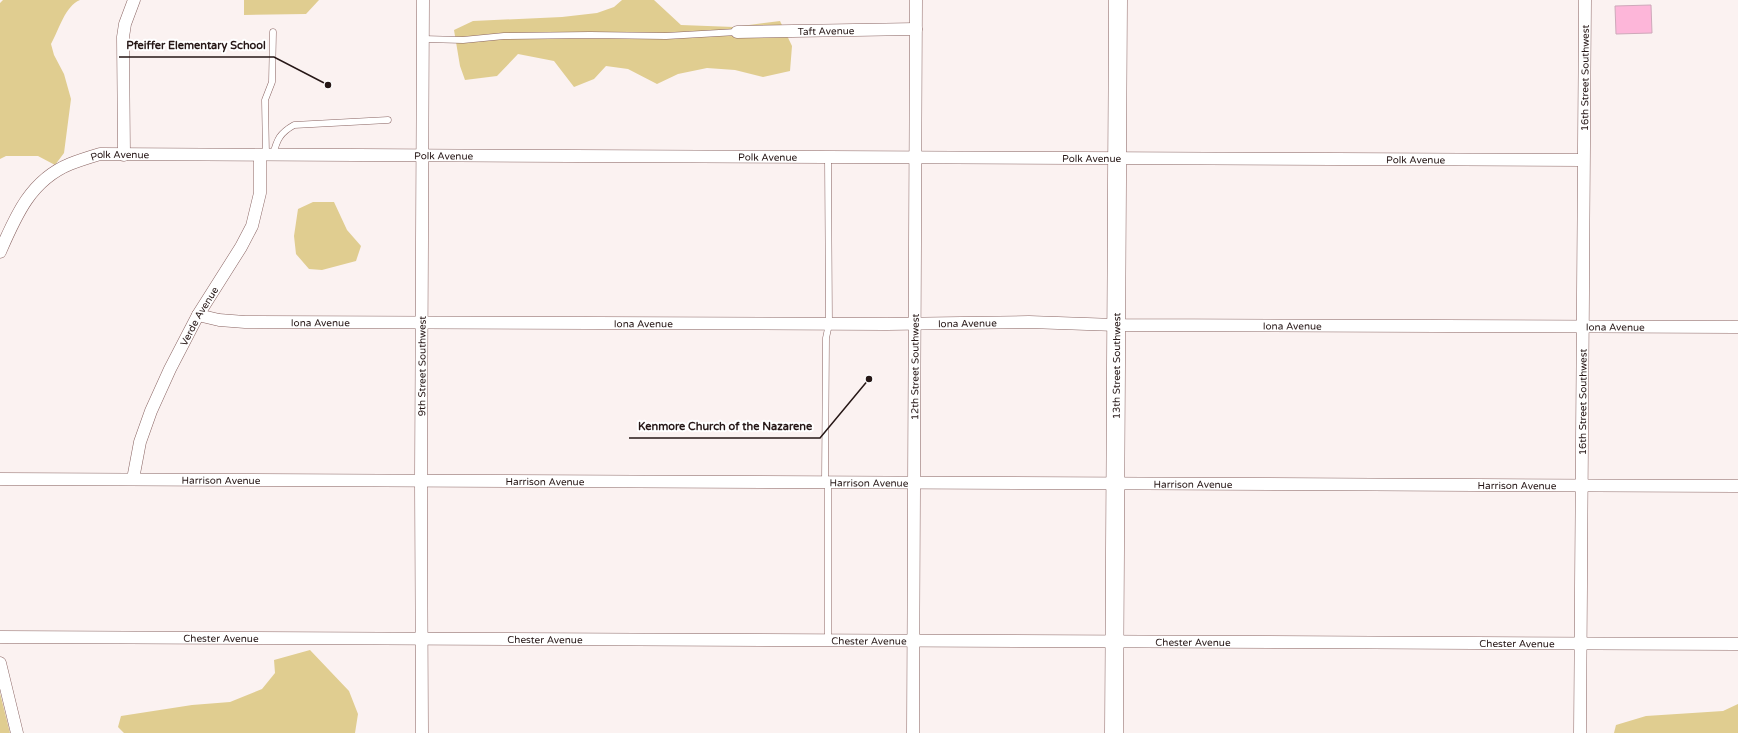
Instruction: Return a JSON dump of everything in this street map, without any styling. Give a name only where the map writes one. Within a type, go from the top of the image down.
[{"type":"street","points":[[124,155],[122,37],[134,0]]},
{"type":"street","name":"9th Street Southwest","points":[[422,733],[421,480],[423,0]]},
{"type":"street","name":"12th Street Southwest","points":[[913,733],[916,0]]},
{"type":"street","name":"13th Street Southwest","points":[[1114,733],[1118,0]]},
{"type":"street","name":"16th Street Southwest","points":[[1580,733],[1585,0]]},
{"type":"street","name":"Taft Avenue","points":[[737,32],[916,29]]},
{"type":"street","name":"Polk Avenue","points":[[0,252],[19,209],[33,190],[44,179],[70,164],[100,154],[915,157],[1018,159],[1583,160]]},
{"type":"street","name":"Verde Avenue","points":[[133,479],[140,442],[151,411],[170,369],[198,315],[241,247],[252,226],[260,193],[266,155]]},
{"type":"street","name":"Iona Avenue","points":[[198,315],[219,320],[245,322],[829,324],[1029,322],[1116,325],[1583,328],[1738,327]]},
{"type":"street","name":"Harrison Avenue","points":[[0,479],[1738,486]]},
{"type":"street","name":"Chester Avenue","points":[[0,637],[1738,644]]},
{"type":"street","points":[[0,663],[17,733]]},
{"type":"lane","points":[[266,155],[265,100],[272,82],[273,32]]},
{"type":"lane","points":[[423,39],[463,40],[512,36],[590,35],[666,36],[737,32]]},
{"type":"lane","points":[[266,155],[285,130],[294,125],[388,120]]},
{"type":"lane","points":[[828,157],[829,324],[826,338],[828,641]]},
{"type":"shaded area","points":[[3,0],[80,0],[70,7],[66,13],[51,44],[54,55],[64,74],[71,99],[64,153],[55,165],[38,156],[6,156],[0,159],[0,3]]},
{"type":"shaded area","points":[[244,0],[319,0],[306,14],[244,15]]},
{"type":"shaded area","points":[[622,0],[654,0],[681,25],[734,27],[780,21],[792,46],[790,71],[763,77],[735,70],[707,68],[678,74],[657,84],[628,69],[606,66],[594,79],[574,87],[554,61],[518,54],[497,76],[465,80],[460,66],[454,30],[473,21],[562,17],[597,13],[614,7]]},
{"type":"shaded area","points":[[313,202],[334,202],[347,230],[361,246],[356,261],[322,270],[309,269],[296,254],[294,236],[298,209]]},
{"type":"shaded area","points":[[310,650],[349,691],[358,714],[355,733],[124,733],[118,727],[121,716],[192,705],[230,702],[262,689],[275,673],[274,660]]},
{"type":"shaded area","points":[[0,693],[10,733],[0,733]]},
{"type":"shaded area","points":[[1738,704],[1738,733],[1614,733],[1616,725],[1646,716],[1723,711]]},
{"type":"building","points":[[1651,5],[1652,33],[1616,34],[1615,6]]},
{"type":"place","name":"Pfeiffer Elementary School","points":[[328,85]]},
{"type":"place","name":"Kenmore Church of the Nazarene","points":[[869,379]]}]
